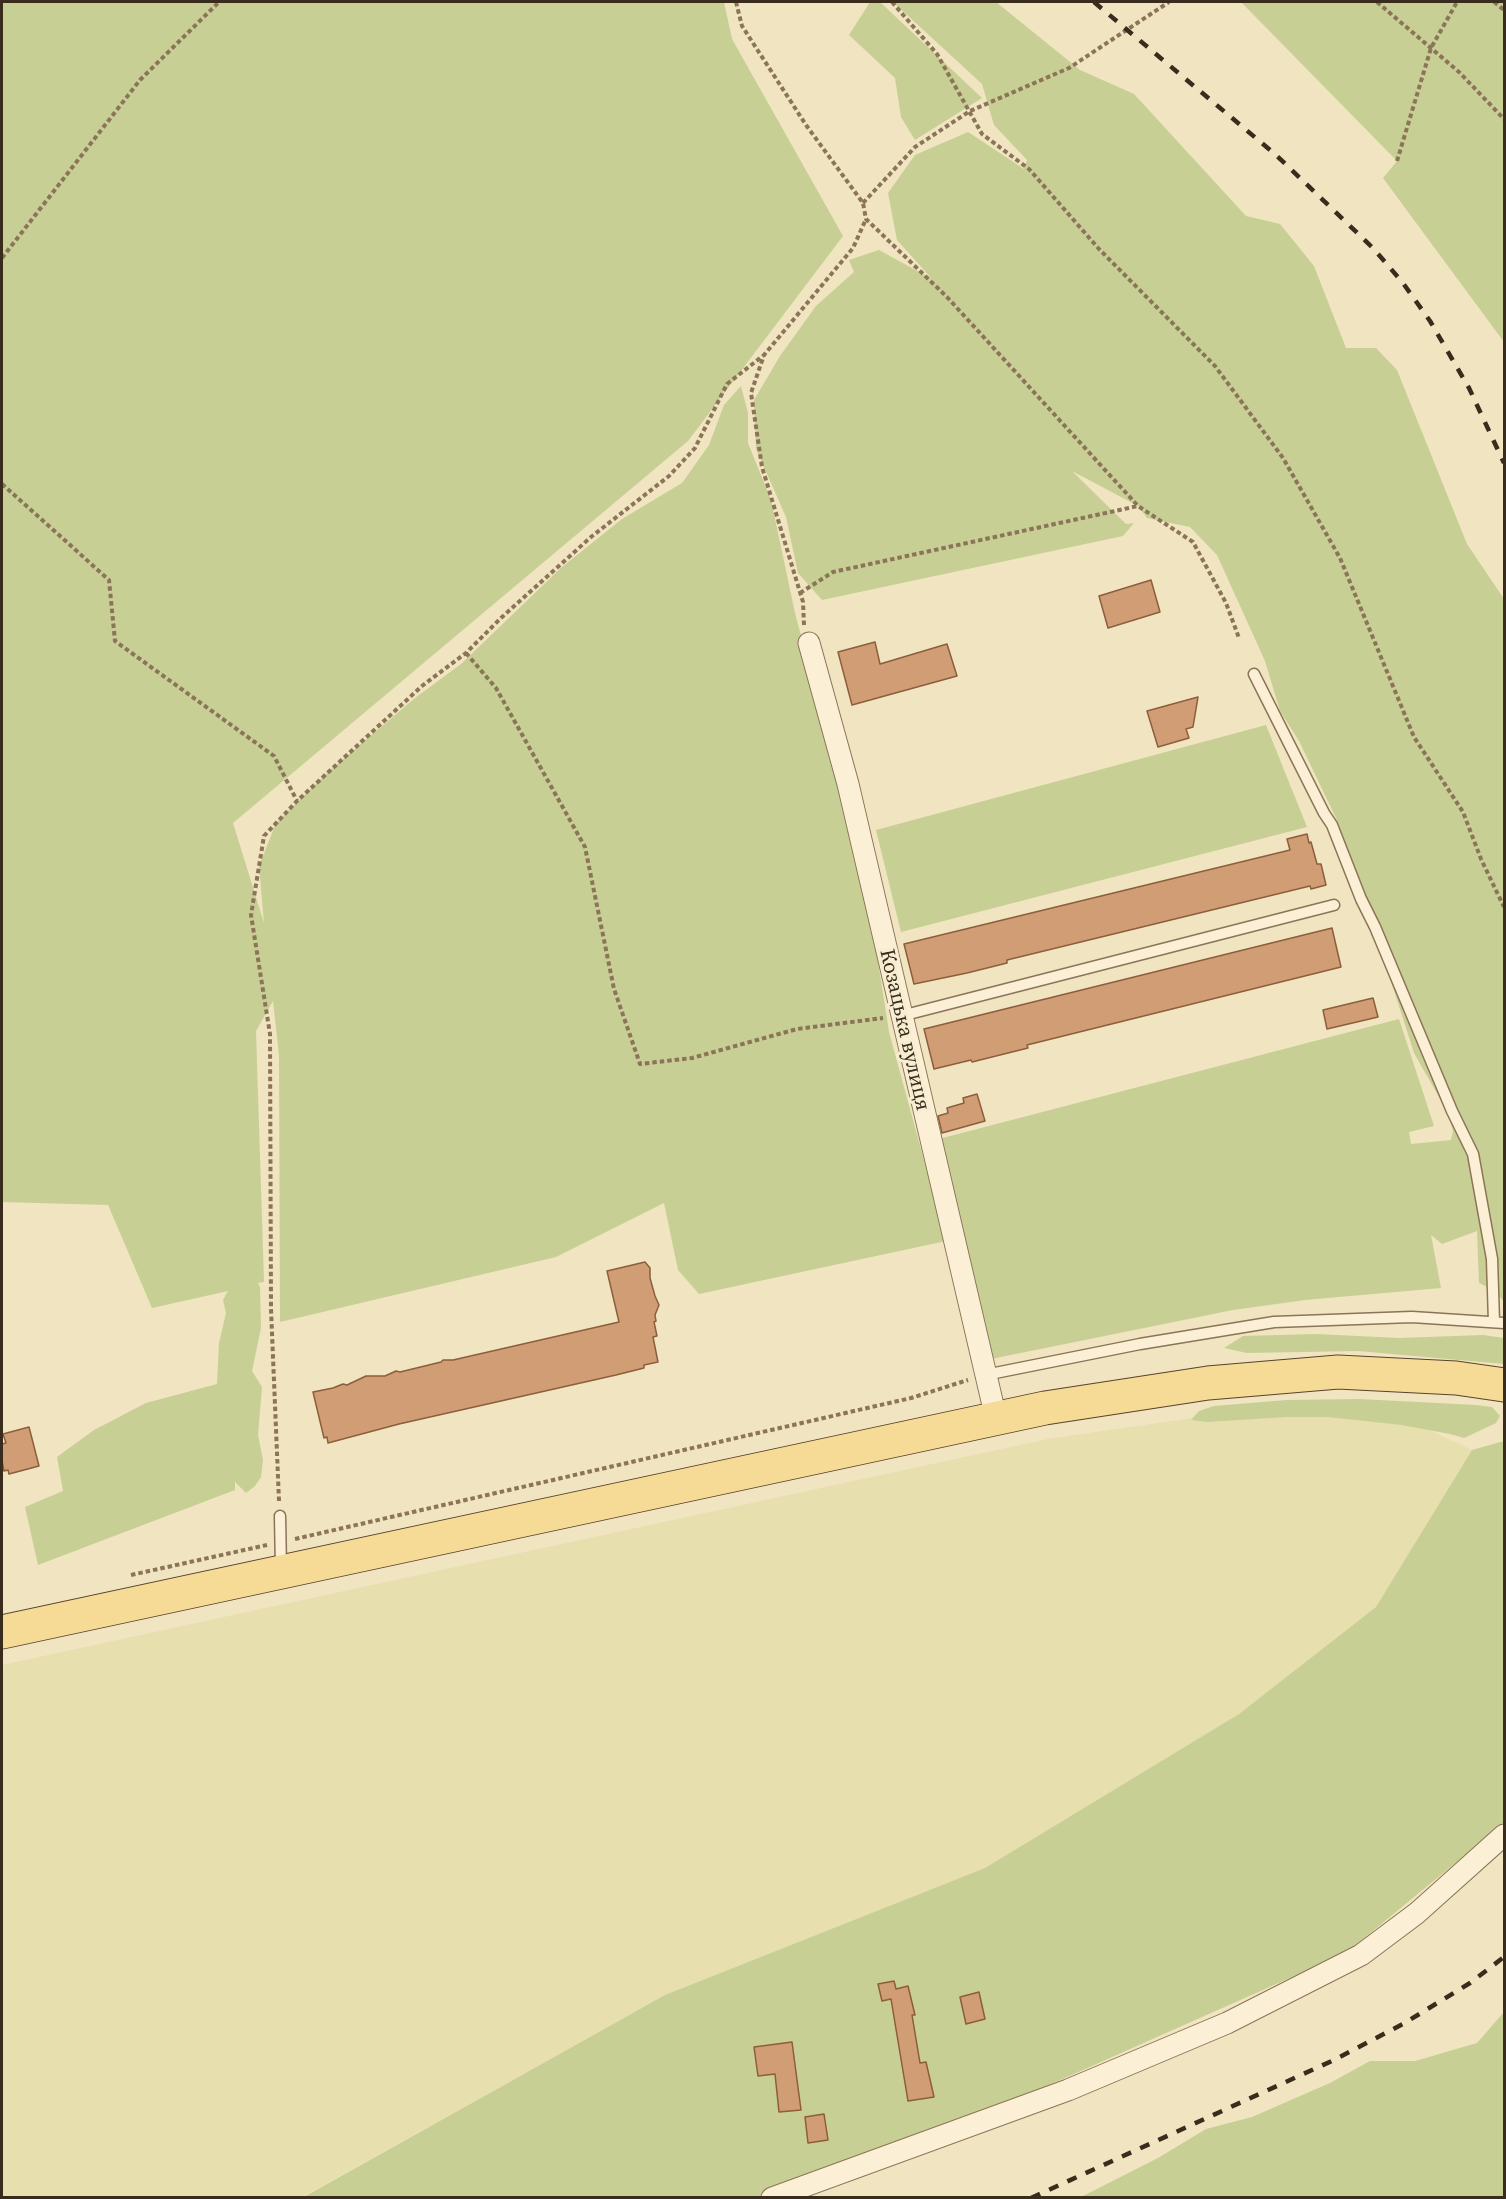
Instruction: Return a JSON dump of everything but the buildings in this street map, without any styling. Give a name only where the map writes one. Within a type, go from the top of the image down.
[{"type":"main road","points":[[2,1632],[281,1557],[1045,1408],[1208,1383],[1338,1372],[1456,1378],[1504,1386]]},
{"type":"street","name":"Козацька вулиця","points":[[809,643],[848,784],[996,1418]]},
{"type":"street","points":[[772,2198],[1068,2090],[1227,2023],[1361,1955],[1417,1913],[1504,1834]]},
{"type":"lane","points":[[985,1375],[1140,1344],[1274,1322],[1412,1317],[1499,1322],[1492,1259],[1473,1154],[1452,1111],[1375,927],[1361,899],[1332,825],[1254,674]]},
{"type":"lane","points":[[901,1016],[1334,905]]},
{"type":"lane","points":[[280,1516],[281,1557]]},
{"type":"path","points":[[2,258],[140,80],[219,2]]},
{"type":"path","points":[[280,1516],[271,1309],[270,1034],[251,915],[264,836],[297,801],[422,686],[466,653],[501,618],[591,537],[669,476],[695,448],[727,384],[764,356],[853,248],[866,219],[863,202],[806,125],[742,26],[736,2]]},
{"type":"path","points":[[892,2],[937,54],[982,135],[1029,169],[1099,249],[1215,366],[1283,458],[1340,558],[1414,737],[1463,812],[1481,859],[1504,907]]},
{"type":"path","points":[[863,202],[915,147],[970,111],[1069,68],[1169,2]]},
{"type":"path","points":[[1377,2],[1459,72],[1504,119]]},
{"type":"path","points":[[1397,161],[1431,48],[1457,2]]},
{"type":"path","points":[[1494,2],[1504,10]]},
{"type":"path","points":[[866,219],[947,297],[1138,506],[1193,542],[1226,603],[1239,638]]},
{"type":"path","points":[[764,356],[751,393],[762,467],[800,593],[809,643]]},
{"type":"path","points":[[2,484],[109,580],[115,641],[274,756],[297,801]]},
{"type":"path","points":[[800,593],[833,572],[1138,506]]},
{"type":"path","points":[[466,653],[496,687],[585,848],[614,988],[640,1064],[692,1058],[797,1029],[901,1016]]},
{"type":"path","points":[[128,1576],[281,1557],[911,1398],[985,1375]]},
{"type":"shaded area","points":[[1335,1411],[1409,1421],[1472,1450],[1376,1607],[1239,1714],[985,1868],[665,1995],[302,2197],[2,2197],[2,1665],[1048,1439],[1206,1416]]},
{"type":"green space","points":[[2,2],[724,2],[732,39],[843,236],[688,441],[233,823],[264,923],[259,866],[276,823],[328,772],[415,698],[461,664],[562,567],[622,519],[682,483],[709,445],[724,405],[741,386],[748,413],[748,443],[771,500],[795,613],[864,872],[889,1032],[946,1241],[699,1294],[678,1270],[664,1203],[556,1257],[280,1322],[279,1055],[273,1001],[256,1031],[264,1282],[258,1283],[261,1328],[252,1371],[262,1387],[258,1435],[263,1460],[261,1477],[246,1493],[235,1482],[235,1490],[38,1565],[25,1507],[63,1491],[57,1457],[94,1430],[146,1403],[217,1384],[219,1343],[226,1313],[223,1300],[228,1291],[152,1308],[108,1205],[2,1202]]},
{"type":"green space","points":[[870,2],[880,2],[982,98],[915,140],[901,117],[895,78],[849,35]]},
{"type":"green space","points":[[893,2],[996,2],[1080,70],[1134,94],[1246,216],[1280,224],[1314,266],[1346,348],[1376,348],[1397,370],[1467,544],[1504,599],[1504,1302],[1494,1290],[1479,1283],[1477,1231],[1442,1244],[1431,1235],[1441,1288],[1305,1300],[1233,1310],[991,1359],[935,1140],[1399,1019],[1434,1126],[1409,1132],[1411,1144],[1451,1140],[1453,1131],[1448,1113],[1414,1053],[1336,818],[1299,741],[1280,711],[1265,661],[1217,555],[1190,527],[1147,518],[1138,506],[1072,471],[1126,524],[1134,523],[1123,536],[822,600],[798,573],[786,517],[756,449],[754,400],[780,356],[816,306],[854,272],[849,260],[879,250],[932,279],[897,240],[888,193],[915,155],[968,132],[1024,169],[1027,160],[994,125],[982,84]]},
{"type":"green space","points":[[1241,2],[1504,2],[1504,342],[1383,178],[1397,161]]},
{"type":"green space","points":[[1266,725],[1307,827],[901,932],[876,830]]},
{"type":"green space","points":[[1316,1334],[1399,1338],[1483,1335],[1504,1338],[1504,1364],[1358,1351],[1247,1353],[1224,1348],[1243,1336]]},
{"type":"green space","points":[[1359,1399],[1476,1405],[1492,1407],[1500,1416],[1496,1423],[1464,1438],[1402,1425],[1328,1417],[1207,1422],[1191,1420],[1199,1411],[1214,1406],[1287,1400]]},
{"type":"green space","points":[[1504,1441],[1504,1823],[1346,1953],[984,2114],[769,2197],[302,2198],[665,1995],[985,1868],[1239,1714],[1376,1607],[1472,1450]]},
{"type":"green space","points":[[1504,2012],[1504,2197],[1081,2197],[1158,2158],[1206,2129],[1252,2117],[1330,2083],[1370,2061],[1415,2061],[1477,2043]]},
{"type":"railway","points":[[1094,2],[1276,155],[1373,248],[1403,283],[1430,321],[1469,388],[1504,463]]},
{"type":"railway","points":[[1031,2198],[1334,2060],[1403,2024],[1470,1983],[1504,1957]]}]
